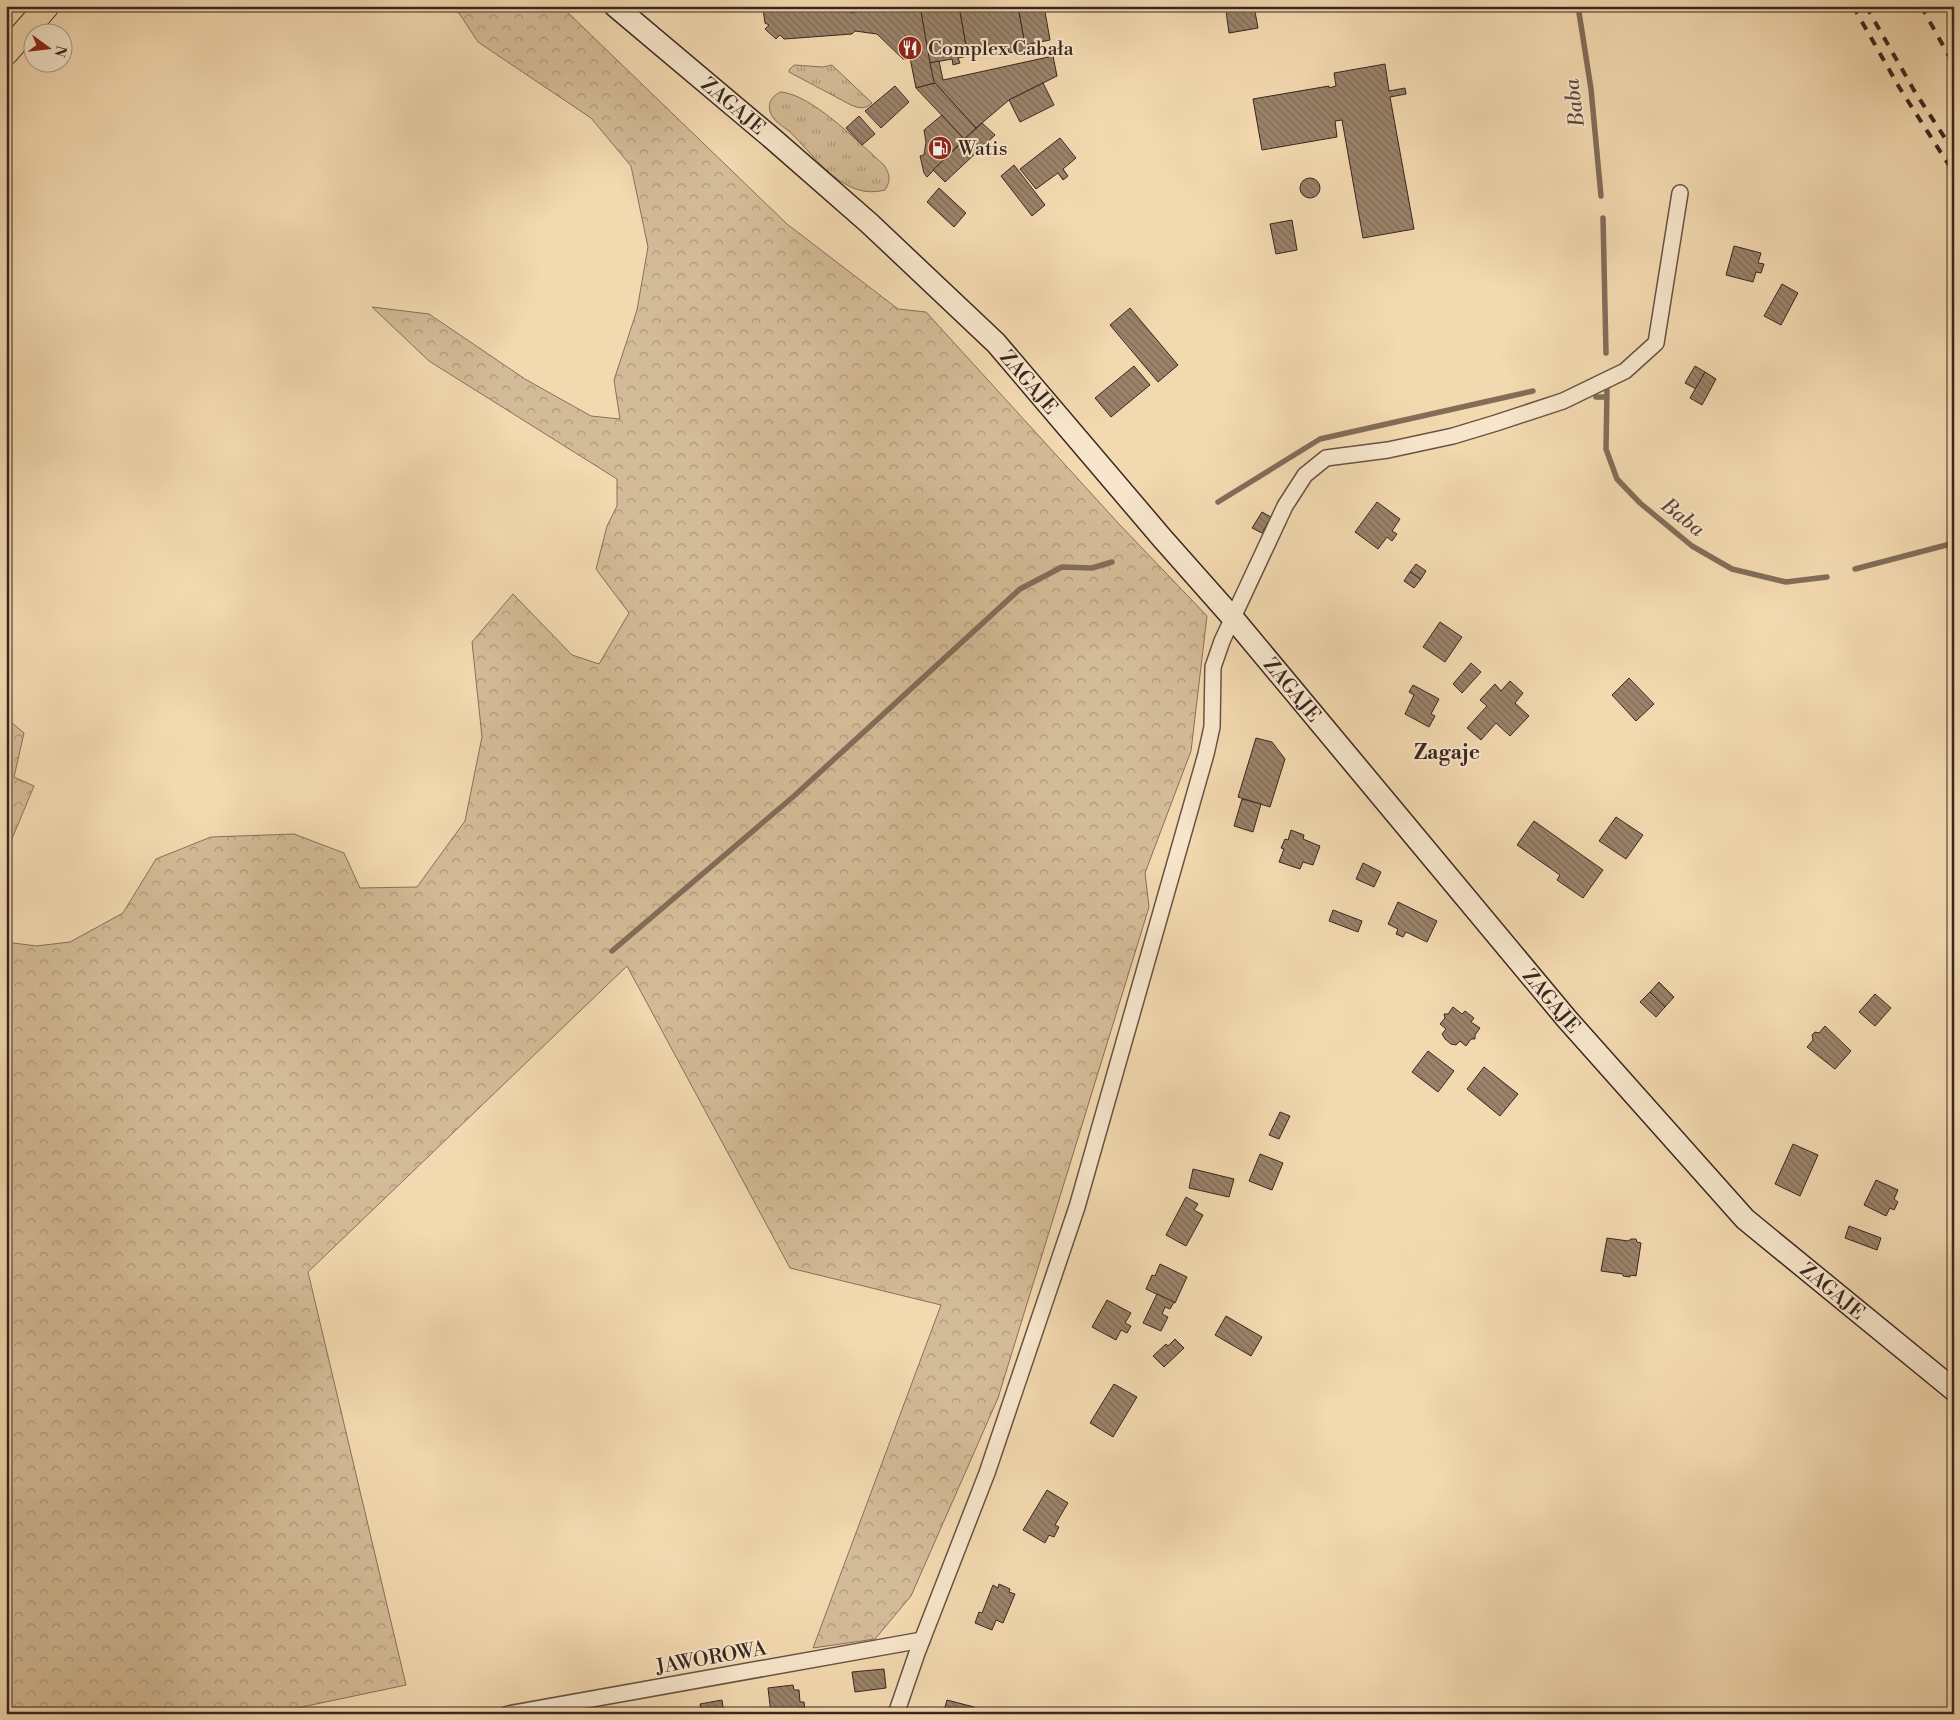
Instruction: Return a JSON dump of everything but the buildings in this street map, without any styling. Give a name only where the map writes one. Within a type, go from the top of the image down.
[{"type":"main road","points":[[6,53],[47,6]]},
{"type":"main road","name":"ZAGAJE","points":[[615,6],[781,145],[869,224],[996,343],[1232,618],[1566,1018],[1745,1219],[1954,1390]]},
{"type":"street","points":[[896,1714],[922,1640],[987,1473],[1077,1207],[1206,754],[1212,727],[1213,666],[1232,618],[1285,506],[1305,476],[1326,458],[1388,450],[1453,436],[1563,401],[1625,371],[1656,343],[1680,193]]},
{"type":"street","name":"JAWOROWA","points":[[508,1714],[922,1640]]},
{"type":"green space","points":[[444,6],[561,6],[787,224],[898,309],[926,312],[1119,524],[1207,616],[1191,751],[1145,873],[1149,907],[998,1398],[911,1596],[875,1639],[813,1648],[941,1305],[790,1268],[627,966],[308,1272],[406,1685],[269,1714],[6,1714],[6,942],[36,946],[70,942],[123,913],[156,859],[211,837],[294,834],[344,853],[360,888],[417,887],[465,821],[482,737],[472,642],[513,594],[572,655],[599,664],[629,613],[596,569],[607,526],[617,506],[617,479],[429,361],[372,307],[429,314],[525,379],[591,416],[620,419],[614,380],[637,310],[648,247],[631,166],[591,118],[478,42],[459,13]]},
{"type":"green space","points":[[794,65],[823,67],[832,65],[872,103],[862,108],[851,105],[789,72]]},
{"type":"green space","points":[[781,92],[794,95],[821,111],[849,133],[884,165],[888,171],[889,178],[885,190],[871,192],[857,189],[845,184],[822,166],[772,116],[769,108],[770,101]]},
{"type":"green space","points":[[6,718],[24,733],[14,777],[34,786],[6,853]]},
{"type":"waterway","name":"Baba","points":[[1578,6],[1591,89],[1601,196]]},
{"type":"waterway","name":"Baba","points":[[1603,218],[1606,353]]},
{"type":"waterway","name":"Baba","points":[[1607,389],[1606,449],[1617,479],[1640,503],[1692,546],[1732,569],[1786,582],[1827,577]]},
{"type":"waterway","points":[[1218,502],[1320,439],[1533,391]]},
{"type":"waterway","points":[[1596,397],[1606,397]]},
{"type":"waterway","name":"Baba","points":[[1855,569],[1954,543]]},
{"type":"waterway","points":[[612,951],[794,796],[1020,589],[1062,567],[1092,568],[1112,562]]},
{"type":"railway","points":[[1853,6],[1899,87],[1954,173]]},
{"type":"railway","points":[[1866,6],[1915,92],[1954,152]]},
{"type":"railway","points":[[1921,6],[1954,65]]},
{"type":"place","name":"Complex Cabała","points":[[910,48]]},
{"type":"place","name":"Watis","points":[[940,148]]},
{"type":"district","name":"Zagaje","points":[[1447,752]]}]
